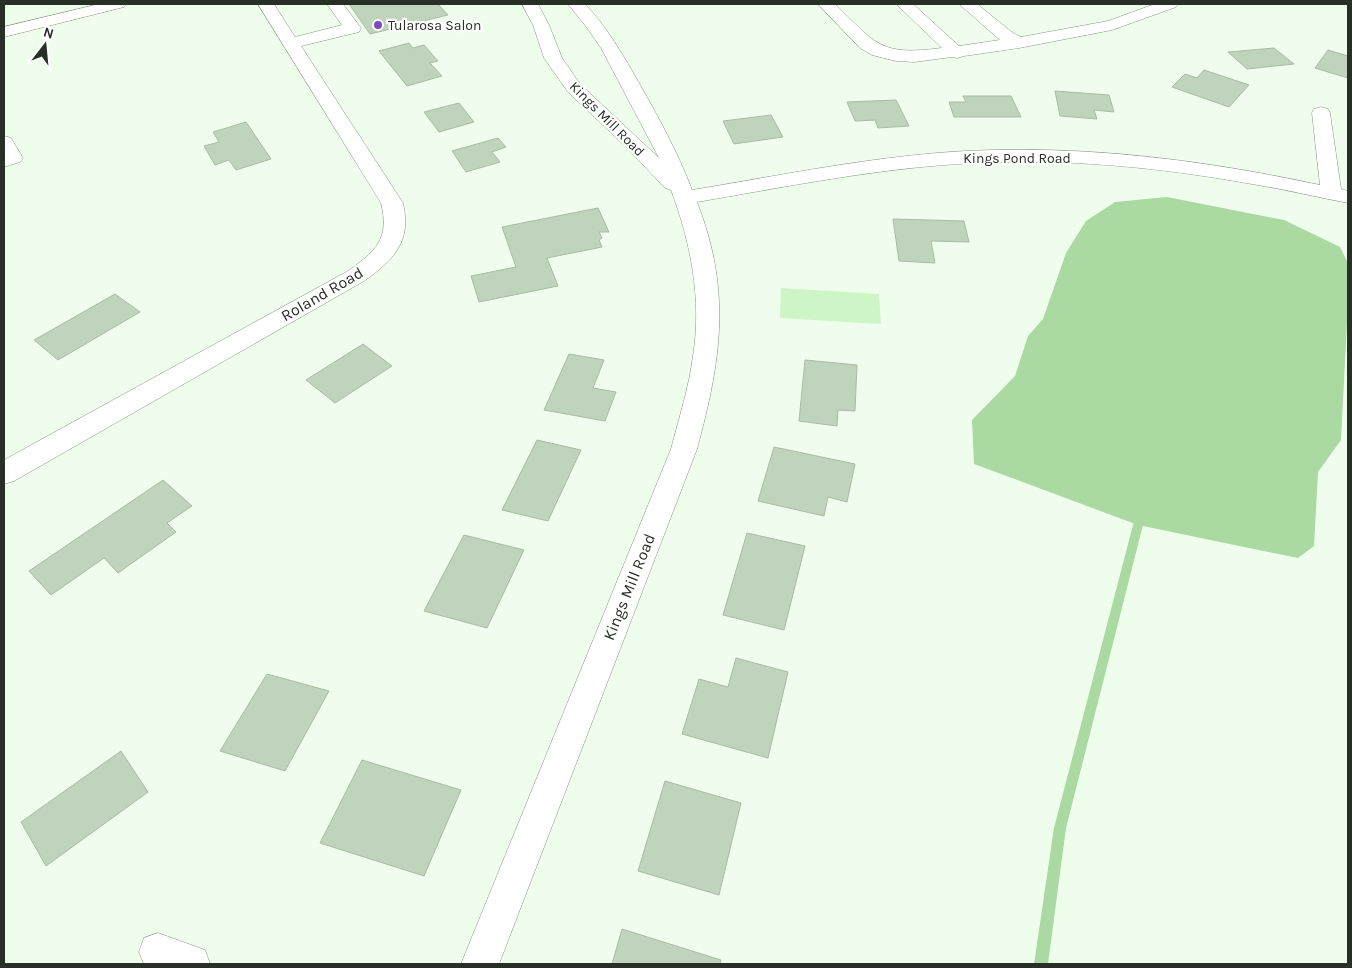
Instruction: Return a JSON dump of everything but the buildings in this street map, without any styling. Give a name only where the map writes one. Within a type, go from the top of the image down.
[{"type":"street","points":[[4,32],[69,9],[118,4]]},
{"type":"street","name":"Roland Road","points":[[4,474],[356,276],[374,263],[387,249],[395,233],[397,217],[392,203],[266,4]]},
{"type":"street","points":[[291,43],[352,28],[335,4]]},
{"type":"street","name":"Kings Mill Road","points":[[530,4],[541,25],[554,58],[574,88],[634,144],[685,198]]},
{"type":"street","name":"Kings Mill Road","points":[[480,964],[684,449],[698,396],[708,325],[706,275],[699,240],[685,198],[659,136],[612,52],[592,21],[576,4]]},
{"type":"street","points":[[826,4],[866,44],[878,51],[914,58],[1019,43],[1112,25],[1170,4]]},
{"type":"street","points":[[904,4],[957,53]]},
{"type":"street","points":[[967,4],[1007,37],[1019,43]]},
{"type":"street","points":[[1321,113],[1340,195]]},
{"type":"street","points":[[4,142],[13,158],[4,161]]},
{"type":"street","name":"Kings Pond Road","points":[[685,198],[888,164],[1004,156],[1084,157],[1166,164],[1251,176],[1340,195]]},
{"type":"shaded area","points":[[1167,197],[1284,220],[1340,247],[1348,263],[1348,303],[1341,440],[1318,472],[1314,546],[1298,558],[1138,525],[974,464],[972,420],[1015,376],[1028,336],[1043,319],[1066,253],[1086,221],[1115,202]]},
{"type":"shaded area","points":[[781,288],[879,294],[881,324],[780,318]]},
{"type":"waterway","points":[[1041,964],[1060,828],[1138,525]]},
{"type":"place","name":"Tularosa Salon","points":[[378,25]]}]
